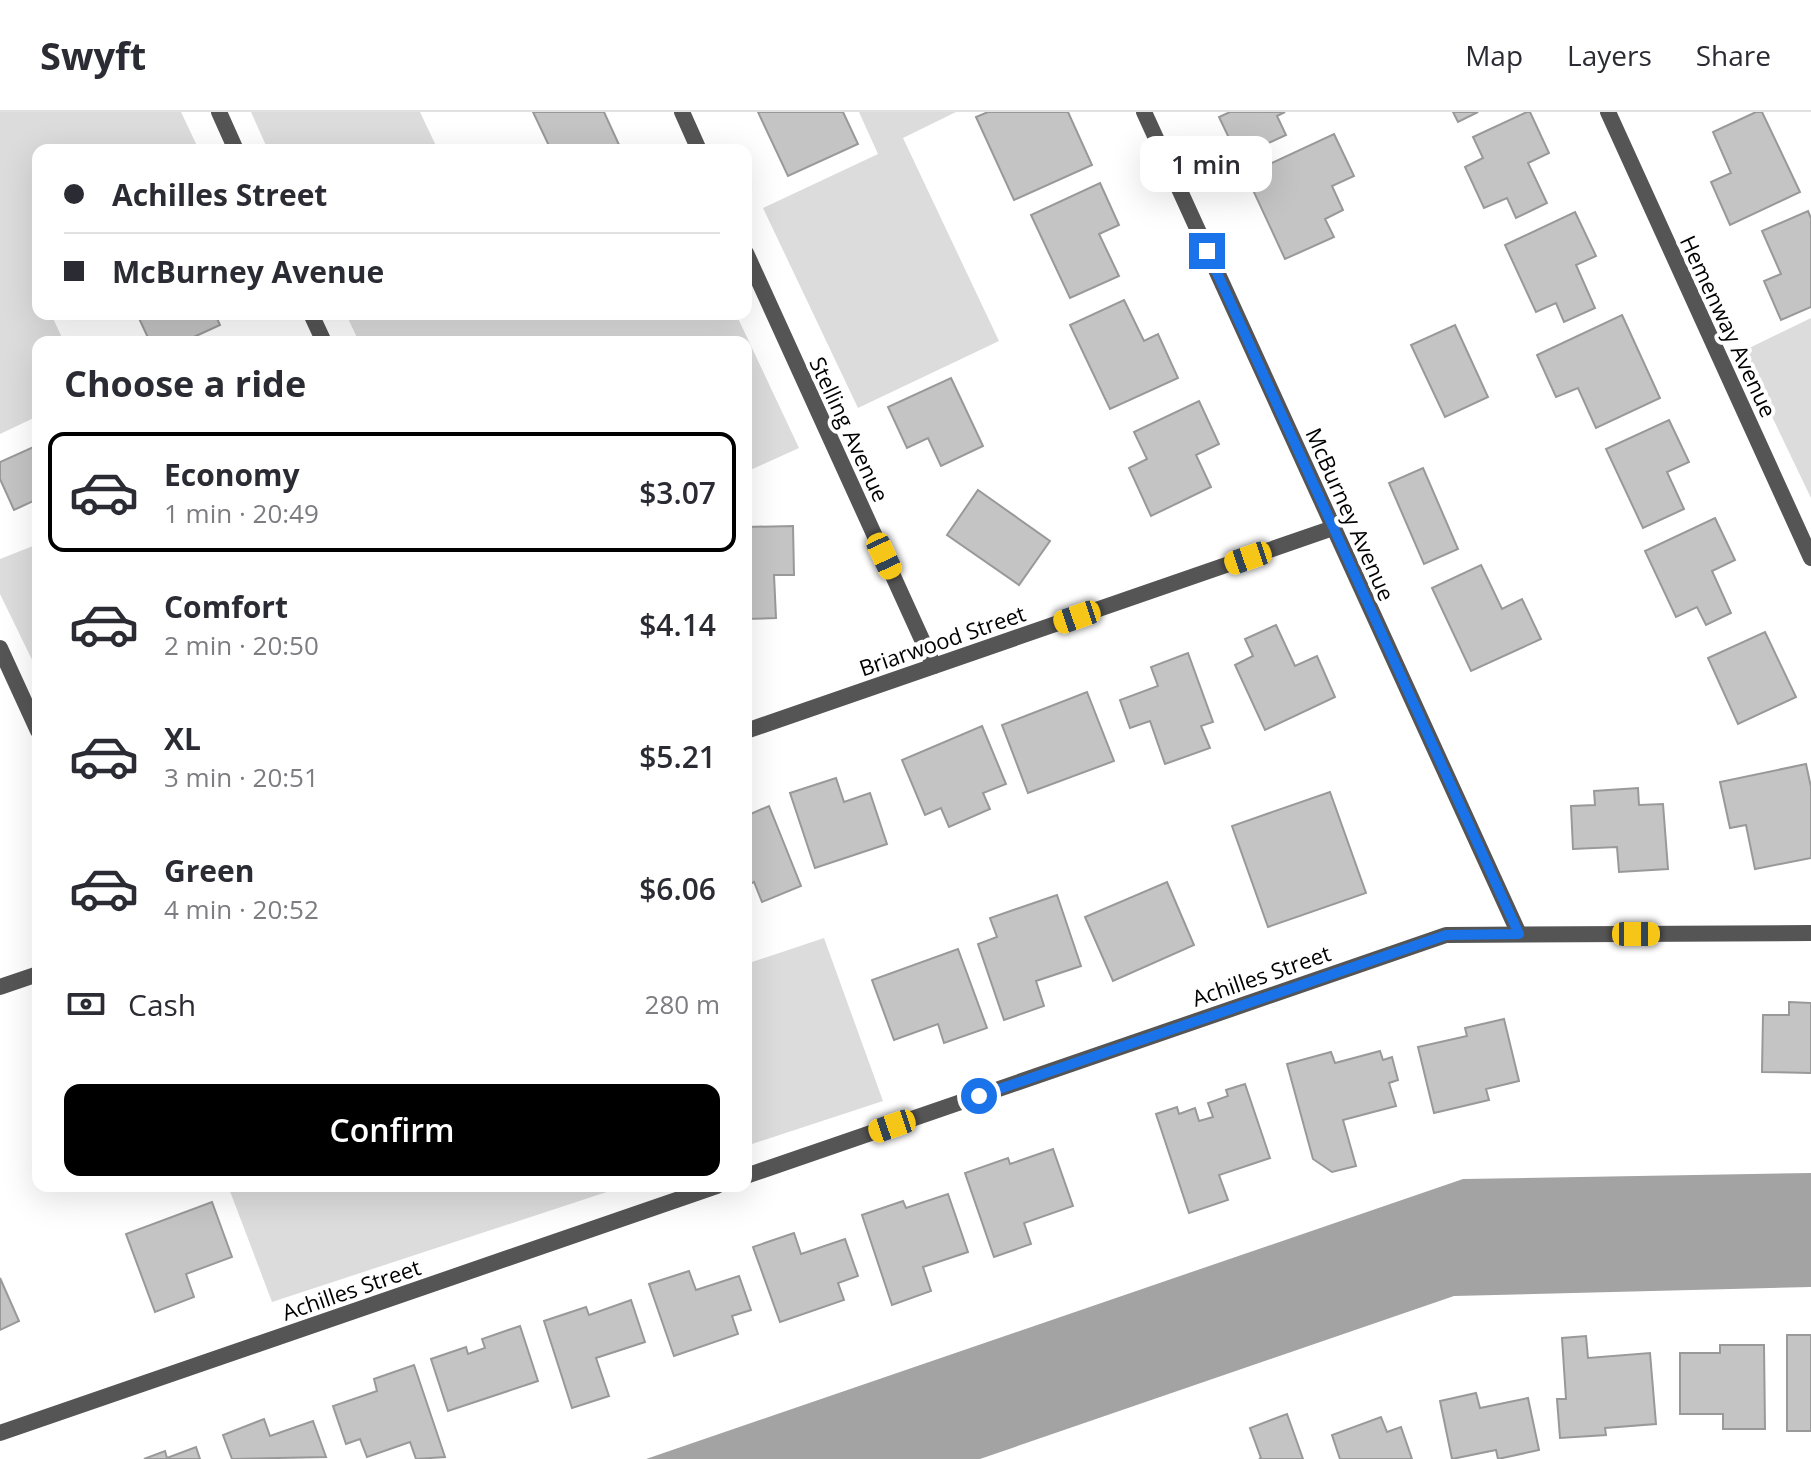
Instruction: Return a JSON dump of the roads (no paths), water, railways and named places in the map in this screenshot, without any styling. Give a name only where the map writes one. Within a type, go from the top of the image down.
[{"type":"street","points":[[219,112],[233,144]]},
{"type":"street","points":[[682,112],[696,144]]},
{"type":"street","name":"McBurney Avenue","points":[[1144,112],[1519,934]]},
{"type":"street","name":"Hemenway Avenue","points":[[1608,112],[1811,558]]},
{"type":"street","name":"Stelling Avenue","points":[[752,266],[934,666]]},
{"type":"street","name":"Briarwood Street","points":[[752,729],[1333,528]]},
{"type":"street","points":[[0,648],[32,718]]},
{"type":"street","name":"Achilles Street","points":[[752,1174],[1446,935],[1811,933]]},
{"type":"street","points":[[0,987],[32,976]]},
{"type":"street","name":"Achilles Street","points":[[0,1433],[700,1192]]}]
